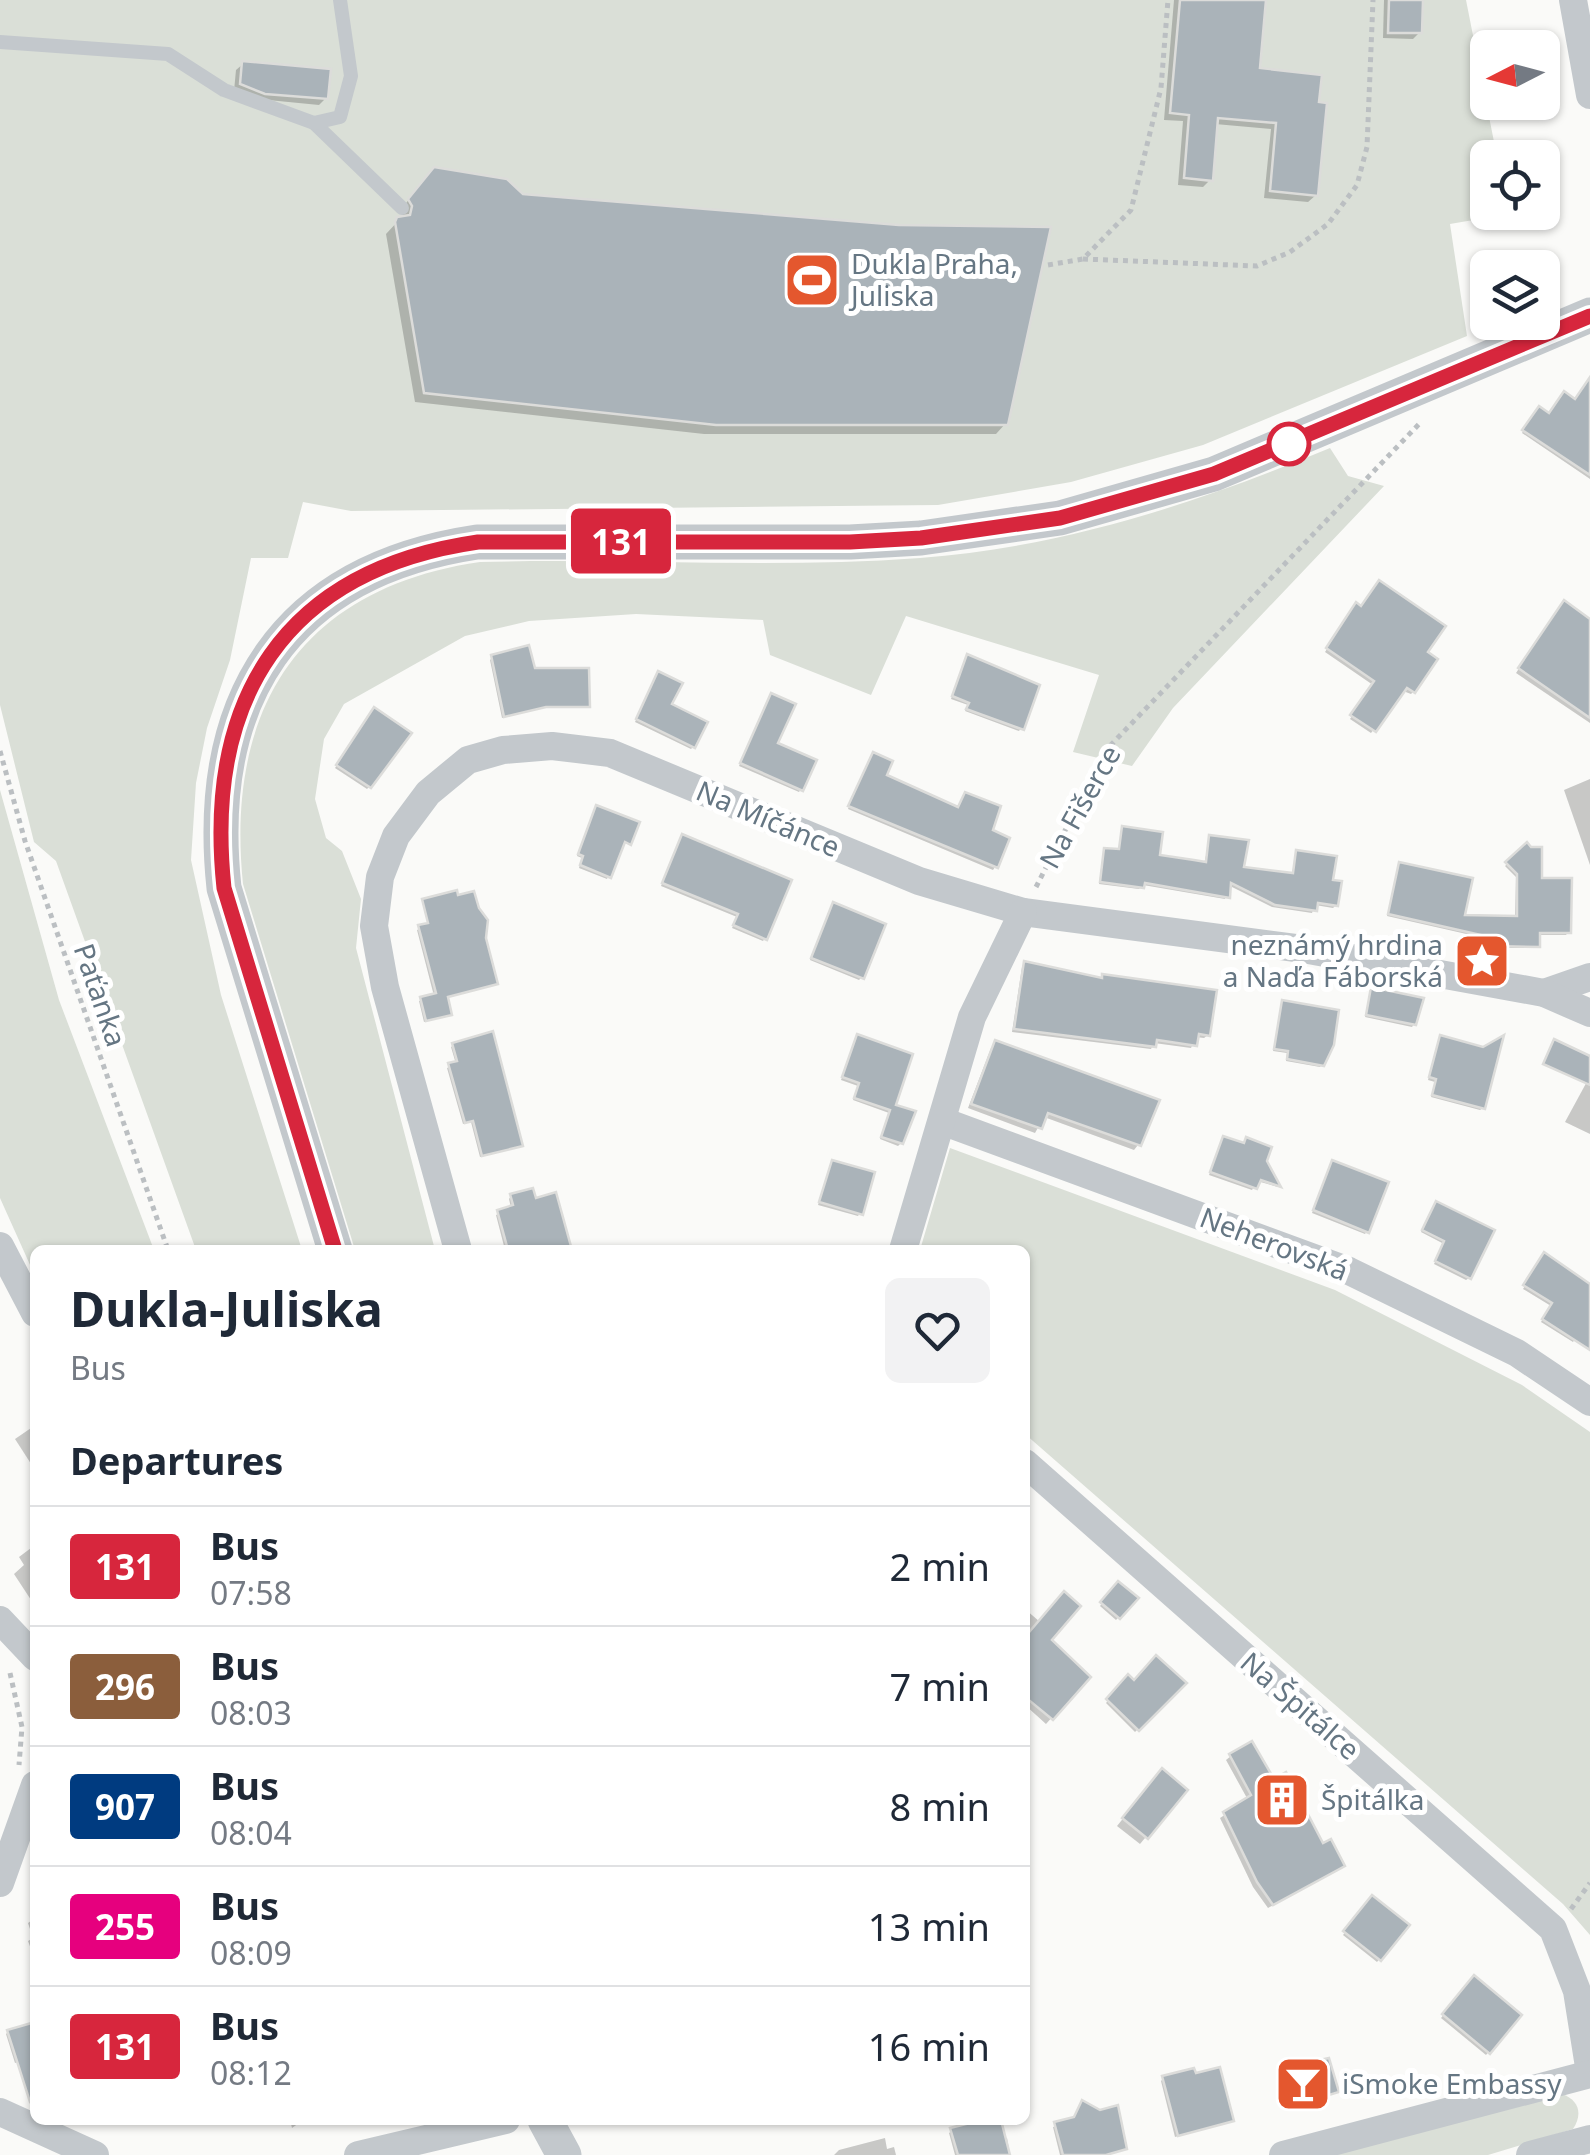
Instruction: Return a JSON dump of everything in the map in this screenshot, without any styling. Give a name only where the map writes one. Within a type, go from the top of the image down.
[{"type":"street","points":[[1572,0],[1590,95]]},
{"type":"street","points":[[333,1245],[224,888],[219,840],[221,786],[234,728],[281,639],[310,610],[345,586],[389,564],[437,548],[478,542],[850,542],[921,538],[1060,518],[1214,474],[1590,316]]},
{"type":"street","name":"Na Míčánce","points":[[457,1245],[384,986],[374,926],[380,877],[396,836],[428,793],[468,760],[503,750],[552,746],[610,754],[919,882],[1023,912],[1303,949],[1544,993],[1590,1013]]},
{"type":"street","points":[[905,1245],[972,1018],[1023,912]]},
{"type":"street","points":[[1544,993],[1590,977]]},
{"type":"street","name":"Neherovská","points":[[942,1121],[1350,1271],[1517,1353],[1590,1402]]},
{"type":"street","points":[[0,1246],[30,1303]]},
{"type":"street","name":"Na Špitálce","points":[[1030,1467],[1553,1929],[1577,1991],[1590,2074]]},
{"type":"street","points":[[0,1620],[30,1653]]},
{"type":"street","points":[[0,1884],[25,1781]]},
{"type":"street","points":[[1283,2155],[1590,2074]]},
{"type":"street","points":[[0,2112],[95,2155]]},
{"type":"street","points":[[369,2152],[429,2125]]},
{"type":"street","points":[[369,2152],[485,2125]]},
{"type":"street","points":[[548,2125],[564,2155]]},
{"type":"street","points":[[1530,2155],[1590,2138]]},
{"type":"street","points":[[369,2152],[413,2155]]},
{"type":"lane","points":[[314,123],[340,116],[352,76],[340,0]]},
{"type":"lane","points":[[0,42],[168,54],[224,90],[314,123],[402,208]]},
{"type":"path","points":[[1083,259],[1132,210],[1161,88],[1168,0]]},
{"type":"path","points":[[1048,265],[1083,259],[1257,266],[1290,252],[1328,224],[1357,185],[1367,147],[1372,0]]},
{"type":"path","name":"Na Fišerce","points":[[1023,912],[1106,749],[1423,420]]},
{"type":"path","name":"Paťanka","points":[[0,751],[24,841],[166,1245]]},
{"type":"path","points":[[8,1667],[22,1727],[20,1763],[25,1781]]},
{"type":"path","points":[[1566,1912],[1590,1882]]},
{"type":"shaded area","name":"Dukla Praha, Juliska","points":[[0,0],[1466,0],[1472,30],[1470,120],[1490,120],[1494,140],[1470,140],[1470,221],[1450,224],[1467,336],[1203,445],[1071,482],[938,505],[351,511],[303,502],[288,558],[251,558],[230,660],[207,728],[196,783],[191,860],[221,995],[300,1245],[194,1245],[56,861],[34,842],[0,705]]},
{"type":"shaded area","points":[[1330,448],[1348,476],[1384,486],[1173,708],[1132,766],[1073,752],[1099,675],[906,616],[871,695],[770,655],[763,620],[636,614],[529,621],[465,636],[344,704],[324,739],[315,799],[326,838],[342,851],[361,899],[356,948],[434,1245],[353,1245],[243,884],[241,821],[247,764],[263,712],[287,667],[321,629],[364,599],[417,576],[480,562],[755,563],[920,558],[1078,533],[1230,487]]},
{"type":"shaded area","points":[[0,790],[59,1000],[152,1245],[30,1245],[30,1265],[0,1198]]},
{"type":"shaded area","points":[[950,1148],[1335,1290],[1522,1385],[1590,1432],[1590,1935],[1563,1904],[1030,1438],[1030,1245],[921,1245]]},
{"type":"shaded area","points":[[1562,2094],[1578,2108],[1573,2129],[1488,2155],[1325,2155]]},
{"type":"building","points":[[1180,0],[1266,0],[1260,68],[1322,75],[1319,102],[1327,103],[1318,196],[1270,191],[1276,123],[1218,118],[1213,181],[1184,178],[1189,115],[1170,113]]},
{"type":"building","points":[[1389,0],[1423,0],[1422,33],[1388,33]]},
{"type":"building","points":[[242,61],[331,69],[328,99],[265,94],[240,84]]},
{"type":"building","points":[[434,167],[507,179],[523,194],[899,225],[1051,227],[1008,425],[716,425],[424,393],[395,222],[397,217],[410,215],[412,206],[408,199]]},
{"type":"building","points":[[1590,377],[1590,475],[1522,430],[1539,406],[1549,413],[1564,391],[1575,399]]},
{"type":"building","points":[[1379,580],[1446,626],[1428,652],[1438,659],[1415,693],[1407,688],[1376,732],[1350,715],[1374,681],[1326,648],[1356,602],[1361,606]]},
{"type":"building","points":[[1564,600],[1590,619],[1590,718],[1518,668]]},
{"type":"building","points":[[529,645],[535,668],[589,668],[590,707],[546,707],[504,717],[491,655]]},
{"type":"building","points":[[967,654],[1040,685],[1024,730],[966,709],[969,703],[952,696]]},
{"type":"building","points":[[658,671],[683,683],[672,704],[708,722],[695,748],[636,719]]},
{"type":"building","points":[[771,693],[796,704],[778,743],[817,760],[803,791],[740,763]]},
{"type":"building","points":[[374,707],[412,733],[371,788],[336,765]]},
{"type":"building","points":[[873,752],[893,761],[887,775],[958,807],[965,792],[1001,806],[993,830],[1010,838],[998,868],[848,806]]},
{"type":"building","points":[[596,805],[640,822],[631,845],[625,842],[611,878],[580,865],[583,856],[578,854]]},
{"type":"building","points":[[1122,826],[1163,832],[1160,855],[1206,862],[1209,835],[1249,840],[1244,867],[1293,873],[1296,850],[1337,856],[1333,880],[1342,881],[1338,906],[1318,903],[1317,911],[1275,905],[1231,883],[1230,898],[1145,883],[1144,888],[1100,882],[1104,848],[1119,849]]},
{"type":"building","points":[[682,834],[792,880],[767,940],[733,925],[738,914],[662,883]]},
{"type":"building","points":[[1527,842],[1531,847],[1542,847],[1542,878],[1572,878],[1571,933],[1540,933],[1540,947],[1494,946],[1494,938],[1388,914],[1399,862],[1473,878],[1465,915],[1517,916],[1517,874],[1505,862]]},
{"type":"building","points":[[457,890],[458,895],[474,891],[488,920],[486,938],[498,984],[448,997],[452,1015],[426,1021],[420,997],[436,993],[418,925],[428,923],[422,899]]},
{"type":"building","points":[[833,902],[886,924],[864,979],[811,958]]},
{"type":"building","points":[[1024,961],[1102,978],[1102,974],[1217,990],[1210,1036],[1199,1034],[1197,1046],[1157,1040],[1156,1047],[1014,1029]]},
{"type":"building","points":[[1371,987],[1424,998],[1416,1025],[1366,1015]]},
{"type":"building","points":[[1282,1000],[1339,1010],[1334,1045],[1324,1066],[1287,1059],[1288,1051],[1274,1049]]},
{"type":"building","points":[[493,1031],[523,1146],[482,1156],[473,1121],[465,1123],[448,1063],[457,1061],[452,1043]]},
{"type":"building","points":[[857,1034],[913,1054],[896,1105],[916,1111],[903,1144],[881,1137],[890,1110],[854,1098],[859,1083],[842,1077]]},
{"type":"building","points":[[1440,1035],[1483,1047],[1504,1035],[1485,1109],[1432,1095],[1436,1079],[1429,1077]]},
{"type":"building","points":[[1554,1039],[1590,1056],[1590,1085],[1543,1064]]},
{"type":"building","points":[[995,1040],[1160,1100],[1141,1146],[1048,1113],[1042,1129],[971,1104]]},
{"type":"building","points":[[1223,1136],[1244,1143],[1246,1137],[1272,1147],[1267,1161],[1281,1187],[1261,1180],[1257,1189],[1210,1172]]},
{"type":"building","points":[[832,1160],[875,1172],[863,1215],[819,1202]]},
{"type":"building","points":[[1332,1160],[1389,1182],[1369,1233],[1313,1210]]},
{"type":"building","points":[[533,1188],[536,1198],[556,1192],[571,1245],[507,1245],[497,1210],[513,1205],[510,1194]]},
{"type":"building","points":[[1436,1201],[1495,1230],[1471,1279],[1435,1261],[1444,1241],[1422,1230]]},
{"type":"building","points":[[1544,1252],[1590,1284],[1590,1350],[1542,1319],[1552,1303],[1523,1285]]},
{"type":"building","points":[[1118,1581],[1139,1598],[1120,1619],[1100,1602]]},
{"type":"building","points":[[1064,1591],[1081,1606],[1052,1640],[1091,1677],[1053,1720],[1030,1701],[1030,1631]]},
{"type":"building","points":[[1156,1655],[1187,1683],[1139,1731],[1106,1699],[1128,1674],[1134,1680]]},
{"type":"building","points":[[1252,1741],[1274,1779],[1286,1772],[1323,1843],[1331,1839],[1345,1866],[1273,1905],[1257,1882],[1223,1812],[1251,1795],[1229,1754]]},
{"type":"building","points":[[1162,1768],[1188,1790],[1148,1839],[1122,1818]]},
{"type":"building","points":[[1372,1895],[1410,1925],[1381,1961],[1343,1931]]},
{"type":"building","points":[[1474,1975],[1522,2015],[1490,2054],[1442,2014]]},
{"type":"building","points":[[30,2023],[30,2102],[7,2030]]},
{"type":"building","points":[[1329,2058],[1339,2092],[1299,2104],[1287,2067]]},
{"type":"building","points":[[1220,2067],[1234,2121],[1178,2136],[1162,2076]]},
{"type":"building","points":[[1082,2100],[1100,2110],[1118,2105],[1127,2149],[1106,2155],[1063,2155],[1054,2122],[1074,2117]]},
{"type":"building","points":[[1002,2125],[1010,2155],[958,2155],[950,2128]]},
{"type":"bus line","name":"131","points":[[333,1245],[224,888],[219,840],[221,786],[234,728],[281,639],[310,610],[345,586],[389,564],[437,548],[478,542],[850,542],[921,538],[1060,518],[1120,503],[1262,456],[1590,316]]},
{"type":"place","name":"Dukla Praha, Juliska","points":[[812,280]]},
{"type":"place","name":"neznámý hrdina a Naďa Fáborská","points":[[1482,961]]},
{"type":"place","name":"Špitálka","points":[[1282,1800]]},
{"type":"place","name":"iSmoke Embassy","points":[[1303,2084]]}]
